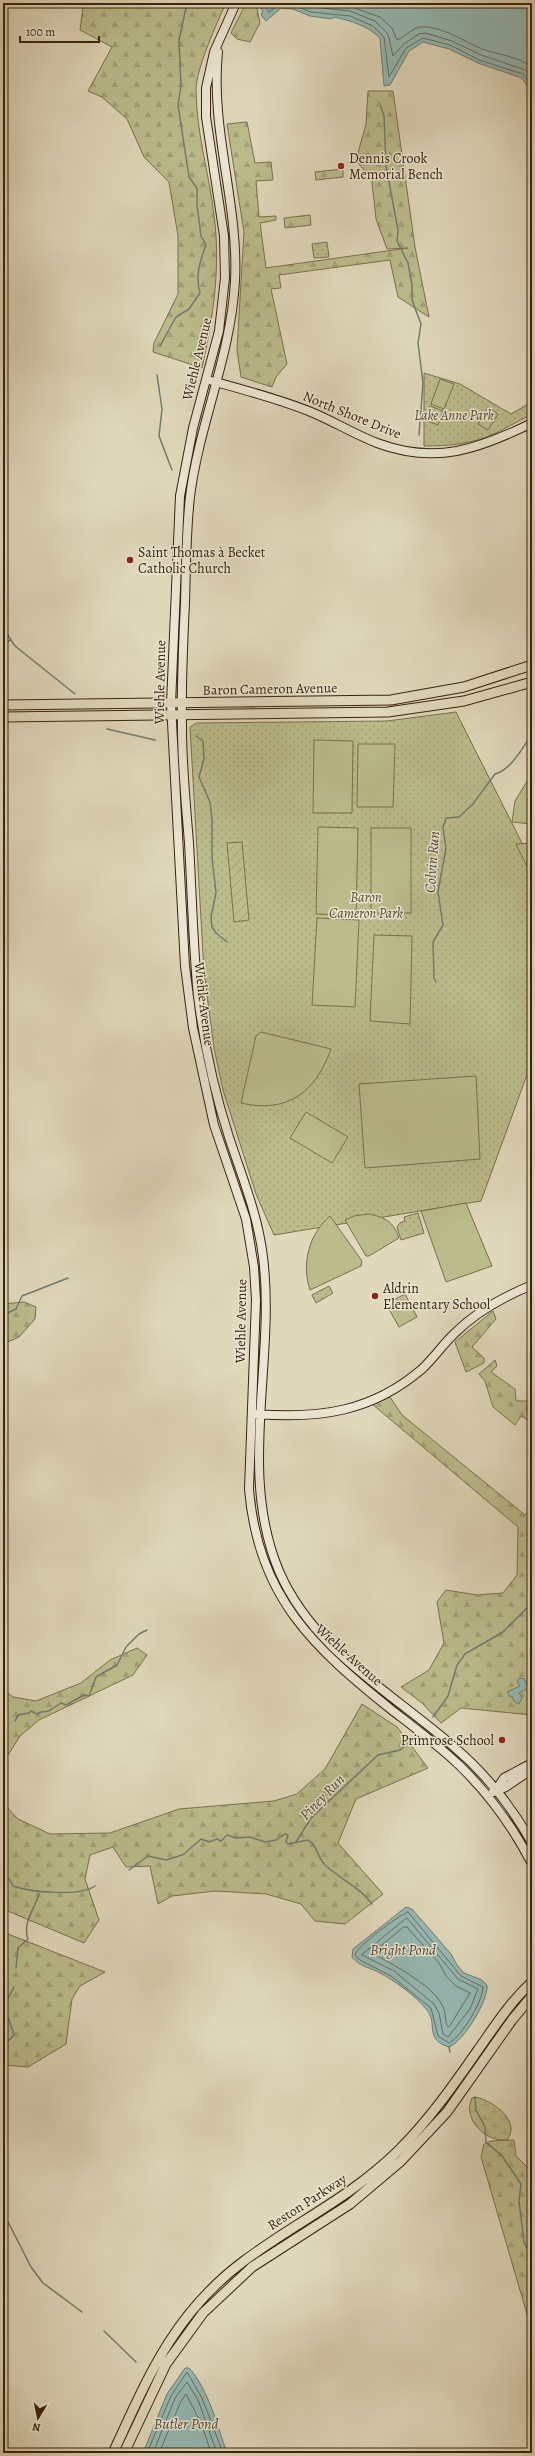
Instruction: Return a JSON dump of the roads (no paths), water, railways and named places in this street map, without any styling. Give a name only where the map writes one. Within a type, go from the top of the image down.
[{"type":"main road","name":"Wiehle Avenue","points":[[236,3],[219,39],[208,72],[205,103],[222,215],[225,278],[219,331],[190,440],[180,496],[171,704],[185,958],[191,1021],[208,1104],[242,1203],[252,1249],[256,1300],[251,1414],[250,1501],[260,1550],[270,1575],[288,1609],[305,1633],[342,1669],[458,1765],[486,1794],[510,1826],[532,1864]]},
{"type":"main road","name":"Wiehle Avenue","points":[[219,39],[216,106],[232,215],[235,258],[232,314],[199,448],[190,498],[182,716],[195,965],[203,1034],[221,1112],[255,1215],[264,1260],[265,1310],[261,1415],[261,1505],[272,1551],[285,1584],[303,1613],[322,1637],[348,1661],[467,1759],[496,1790],[532,1843]]},
{"type":"main road","name":"North Shore Drive","points":[[207,379],[304,409],[377,443],[416,452],[443,452],[474,448],[500,440],[532,423]]},
{"type":"main road","name":"Baron Cameron Avenue","points":[[3,705],[349,702],[403,698],[464,687],[532,665]]},
{"type":"main road","name":"Baron Cameron Avenue","points":[[3,717],[172,717],[404,711],[464,701],[532,682]]},
{"type":"main road","points":[[251,1414],[313,1416],[341,1411],[364,1403],[396,1387],[421,1370],[454,1334],[482,1310],[513,1293],[532,1285]]},
{"type":"main road","points":[[496,1790],[504,1778],[532,1763]]},
{"type":"main road","points":[[486,1794],[506,1787],[532,1769]]},
{"type":"main road","name":"Reston Parkway","points":[[113,2453],[154,2365],[176,2330],[197,2304],[244,2260],[343,2197],[397,2152],[434,2111],[502,2016],[532,1982]]},
{"type":"main road","name":"Reston Parkway","points":[[124,2453],[166,2364],[179,2343],[202,2313],[252,2267],[350,2204],[401,2161],[447,2112],[512,2020],[532,1996]]},
{"type":"water","points":[[259,3],[532,3],[532,94],[522,78],[478,63],[449,49],[423,42],[409,51],[390,85],[384,86],[380,38],[370,30],[347,20],[334,17],[332,19],[310,16],[293,9],[281,8],[266,21],[261,15],[263,11],[260,7],[257,8]]},
{"type":"water","points":[[520,1678],[524,1679],[528,1688],[519,1693],[522,1698],[519,1704],[514,1701],[512,1696],[510,1697],[507,1692],[520,1686],[517,1681]]},
{"type":"water","name":"Bright Pond","points":[[406,1907],[412,1909],[451,1954],[457,1965],[464,1973],[482,1980],[487,1985],[487,1992],[480,2010],[474,2020],[455,2044],[449,2047],[441,2044],[434,2036],[430,2015],[417,1999],[391,1980],[361,1964],[352,1957],[353,1949]]},
{"type":"water","name":"Butler Pond","points":[[185,2368],[189,2368],[202,2386],[212,2409],[227,2453],[143,2453],[167,2394]]},
{"type":"waterway","points":[[160,346],[176,317],[189,309],[200,293],[198,275],[206,245],[201,236],[197,205],[197,188],[189,177],[178,105],[181,86],[179,40],[187,3]]},
{"type":"waterway","points":[[381,107],[384,116],[386,166],[398,230],[397,241],[408,263],[412,285],[412,300],[421,324],[418,343],[423,383],[419,435]]},
{"type":"waterway","points":[[157,375],[162,409],[159,436],[172,470]]},
{"type":"waterway","points":[[3,628],[15,646],[75,694]]},
{"type":"waterway","points":[[3,643],[11,640]]},
{"type":"waterway","points":[[107,729],[155,740]]},
{"type":"waterway","name":"Colvin Run","points":[[436,982],[434,978],[433,942],[443,925],[438,892],[446,848],[443,828],[446,818],[459,817],[472,805],[495,774],[501,772],[511,763],[532,734]]},
{"type":"waterway","points":[[196,736],[203,741],[204,759],[199,777],[210,802],[212,819],[212,858],[216,893],[211,917],[212,927],[216,933],[227,942]]},
{"type":"waterway","points":[[3,1315],[16,1309],[22,1296],[68,1278]]},
{"type":"waterway","name":"Piney Run","points":[[433,1717],[448,1696],[457,1665],[465,1654],[503,1632],[532,1603]]},
{"type":"waterway","points":[[15,1721],[18,1715],[29,1713],[31,1711],[37,1714],[49,1711],[61,1703],[66,1705],[84,1695],[89,1696],[96,1677],[117,1665],[126,1647],[139,1634],[147,1630]]},
{"type":"waterway","name":"Piney Run","points":[[296,1842],[311,1818],[378,1755],[400,1750],[410,1742]]},
{"type":"waterway","name":"Piney Run","points":[[129,1870],[148,1856],[166,1860],[184,1854],[201,1839],[209,1842],[217,1839],[221,1841],[227,1835],[236,1838],[250,1837],[265,1842],[276,1840],[285,1834],[288,1835],[286,1842],[288,1844],[308,1840],[311,1842],[316,1848],[322,1862],[362,1893],[372,1904]]},
{"type":"waterway","name":"Piney Run","points":[[3,1874],[10,1880],[13,1886],[42,1892],[78,1891],[95,1886]]},
{"type":"waterway","points":[[16,1968],[18,1948],[28,1939],[28,1921],[39,1894]]},
{"type":"waterway","points":[[3,2059],[5,2044],[14,2035],[4,2006],[14,1987]]},
{"type":"waterway","points":[[449,2047],[450,2052]]},
{"type":"waterway","points":[[475,2097],[476,2110],[485,2127],[486,2142],[502,2156],[521,2184],[519,2201],[524,2242],[532,2259]]},
{"type":"waterway","points":[[3,2212],[31,2267],[43,2283],[82,2312]]},
{"type":"waterway","points":[[104,2331],[136,2362]]},
{"type":"place","name":"Dennis Crook Memorial Bench","points":[[341,166]]},
{"type":"place","name":"Saint Thomas à Becket Catholic Church","points":[[130,560]]},
{"type":"place","name":"Aldrin Elementary School","points":[[375,1296]]},
{"type":"place","name":"Primrose School","points":[[502,1740]]},
{"type":"park label","name":"Lake Anne Park","points":[[454,415]]},
{"type":"park label","name":"Baron Cameron Park","points":[[366,906]]}]
